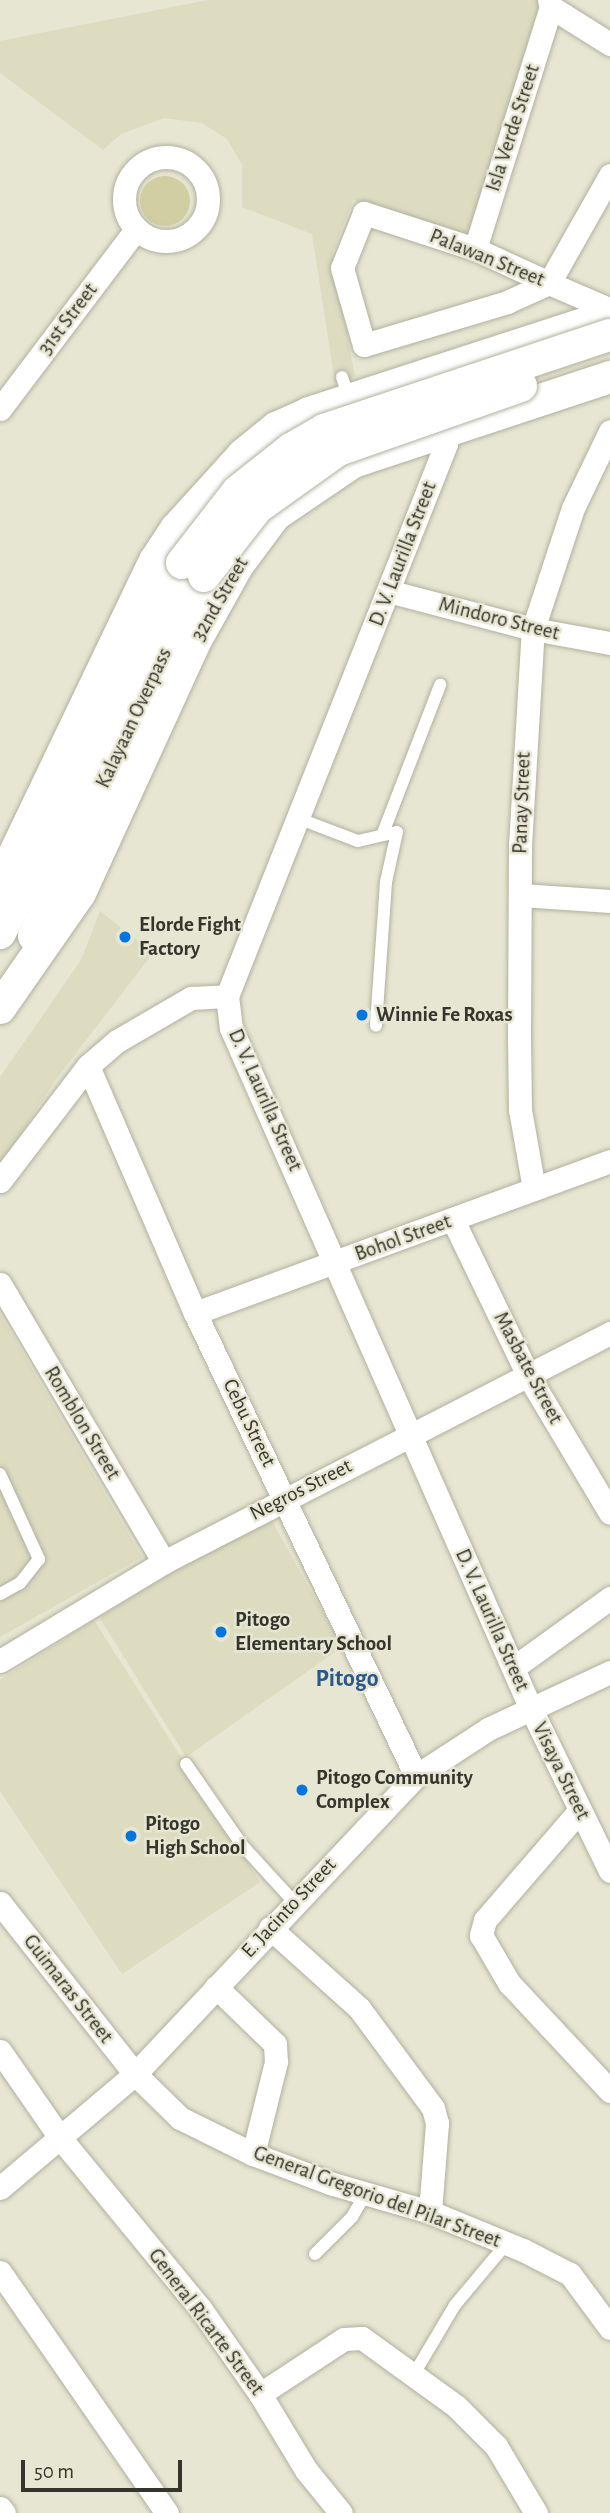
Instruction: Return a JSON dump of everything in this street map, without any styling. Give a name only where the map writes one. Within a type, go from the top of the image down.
[{"type":"main road","points":[[0,884],[155,561],[176,529],[215,481],[276,428],[346,388],[610,315]]},
{"type":"main road","name":"Kalayaan Overpass","points":[[6,998],[46,875],[182,563],[238,491],[290,449],[360,415],[610,335]]},
{"type":"main road","name":"Kalayaan Overpass","points":[[0,933],[46,875],[181,618],[221,552],[257,508],[338,450],[610,357]]},
{"type":"main road","name":"32nd Street","points":[[6,998],[80,893],[196,640],[238,565],[275,515],[362,458],[610,377]]},
{"type":"main road","points":[[346,388],[362,458]]},
{"type":"street","points":[[550,4],[610,44]]},
{"type":"street","name":"Isla Verde Street","points":[[475,249],[550,4]]},
{"type":"street","points":[[549,283],[610,175]]},
{"type":"street","name":"Palawan Street","points":[[549,283],[494,307],[364,345],[342,268],[364,213],[475,249],[609,309]]},
{"type":"street","name":"31st Street","points":[[0,409],[136,229]]},
{"type":"street","name":"Panay Street","points":[[534,1189],[520,1110],[525,720],[533,629],[573,508],[610,430]]},
{"type":"street","name":"D. V. Laurilla Street","points":[[446,444],[300,819],[227,996],[231,1028],[531,1709]]},
{"type":"street","name":"Mindoro Street","points":[[388,592],[533,629],[610,643]]},
{"type":"street","points":[[521,895],[610,901]]},
{"type":"street","points":[[0,1181],[88,1066],[117,1041],[191,998],[227,996]]},
{"type":"street","name":"Cebu Street","points":[[88,1066],[195,1313],[416,1776]]},
{"type":"street","name":"Bohol Street","points":[[195,1313],[610,1161]]},
{"type":"street","name":"Masbate Street","points":[[453,1220],[529,1377],[610,1513]]},
{"type":"street","name":"Romblon Street","points":[[0,1284],[164,1562]]},
{"type":"street","name":"Negros Street","points":[[0,1661],[164,1562],[285,1497],[529,1377],[610,1333]]},
{"type":"street","points":[[513,1668],[610,1598]]},
{"type":"street","name":"E. Jacinto Street","points":[[0,2188],[135,2074],[294,1902],[416,1776],[488,1729],[610,1672]]},
{"type":"street","name":"Visaya Street","points":[[531,1709],[610,1871]]},
{"type":"street","points":[[580,1810],[485,1920],[481,1935],[509,1983],[610,2091]]},
{"type":"street","name":"Guimaras Street","points":[[0,1903],[135,2074]]},
{"type":"street","points":[[270,1928],[359,2008],[433,2108],[437,2123],[430,2212]]},
{"type":"street","points":[[216,1987],[275,2044],[277,2053],[253,2154]]},
{"type":"street","name":"General Ricarte Street","points":[[0,2051],[61,2139],[200,2308],[260,2394],[306,2470],[341,2513]]},
{"type":"street","name":"General Gregorio del Pilar Street","points":[[135,2074],[180,2118],[253,2154],[430,2212],[507,2243],[570,2274],[610,2328]]},
{"type":"street","points":[[0,2272],[167,2513]]},
{"type":"street","points":[[260,2394],[353,2335],[414,2374],[457,2406],[496,2446],[536,2513]]},
{"type":"street","points":[[0,2508],[4,2513]]},
{"type":"lane","points":[[383,834],[440,685]]},
{"type":"lane","points":[[300,819],[358,841],[397,832],[386,882],[376,1027]]},
{"type":"lane","points":[[0,1474],[39,1559],[20,1583],[1,1591]]},
{"type":"lane","points":[[186,1764],[242,1845],[294,1902]]},
{"type":"lane","points":[[315,2254],[352,2217],[366,2193]]},
{"type":"lane","points":[[414,2374],[455,2305],[507,2243]]},
{"type":"shaded area","points":[[208,0],[539,0],[546,8],[471,238],[353,200],[332,254],[355,377],[335,383],[312,234],[242,207],[242,165],[227,139],[202,123],[164,118],[121,134],[103,150],[0,73],[0,41]]},
{"type":"shaded area","points":[[165,176],[183,183],[190,201],[183,219],[165,226],[147,219],[140,201],[147,183]]},
{"type":"shaded area","points":[[100,911],[153,953],[57,1078],[0,1166],[0,1077],[81,960]]},
{"type":"shaded area","points":[[0,1314],[142,1557],[0,1637]]},
{"type":"shaded area","name":"Pitogo Elementary School","points":[[268,1514],[342,1647],[186,1757],[99,1617]]},
{"type":"shaded area","name":"Pitogo High School","points":[[94,1620],[260,1882],[122,1974],[0,1791],[0,1680]]},
{"type":"place","name":"Elorde Fight Factory","points":[[125,937]]},
{"type":"place","name":"Winnie Fe Roxas","points":[[362,1015]]},
{"type":"place","name":"Pitogo Elementary School","points":[[221,1632]]},
{"type":"place","name":"Pitogo Community Complex","points":[[302,1790]]},
{"type":"place","name":"Pitogo High School","points":[[131,1836]]},
{"type":"district","name":"Pitogo","points":[[347,1680]]}]
